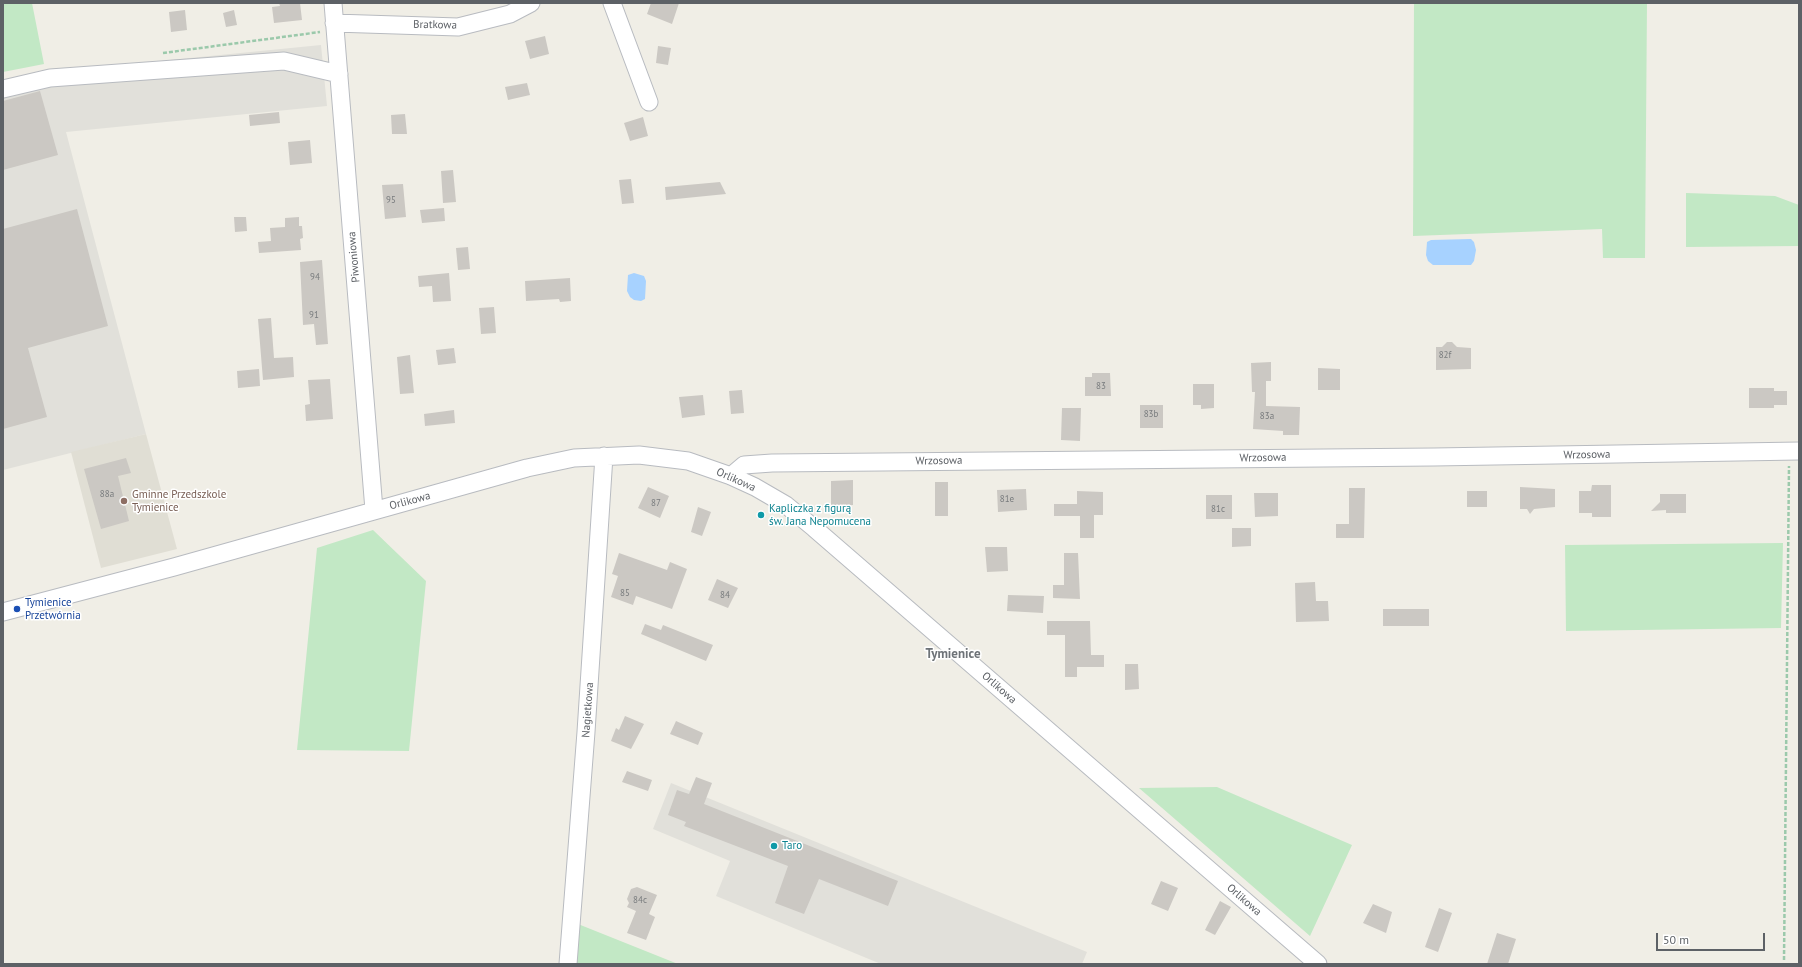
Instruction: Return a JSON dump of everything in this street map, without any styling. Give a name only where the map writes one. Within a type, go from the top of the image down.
[{"type":"street","name":"Piwoniowa","points":[[333,3],[374,510]]},
{"type":"street","name":"Bratkowa","points":[[335,26],[458,27],[510,14],[531,3]]},
{"type":"street","points":[[612,3],[649,102]]},
{"type":"street","points":[[3,89],[50,78],[284,62],[339,74]]},
{"type":"street","name":"Wrzosowa","points":[[731,476],[744,465],[772,463],[1794,452]]},
{"type":"street","name":"Orlikowa","points":[[3,612],[174,567],[527,468],[574,458],[604,456],[639,455],[688,461],[731,476],[786,505],[1318,964]]},
{"type":"street","name":"Nagietkowa","points":[[568,964],[586,732],[604,456]]},
{"type":"path","points":[[156,54],[335,26]]},
{"type":"path","points":[[1784,960],[1794,452]]},
{"type":"shaded area","points":[[321,45],[327,106],[66,132],[146,434],[3,470],[3,80],[49,72]]},
{"type":"shaded area","name":"Gminne Przedszkole Tymienice","points":[[146,434],[177,549],[101,568],[71,452]]},
{"type":"shaded area","points":[[671,783],[1087,952],[1082,964],[881,964],[716,896],[730,861],[653,829]]},
{"type":"green space","points":[[3,3],[32,3],[44,64],[3,72]]},
{"type":"green space","points":[[1414,3],[1647,3],[1645,258],[1603,258],[1602,229],[1413,236]]},
{"type":"green space","points":[[1686,193],[1775,196],[1799,205],[1799,246],[1686,247]]},
{"type":"green space","points":[[373,530],[426,581],[409,751],[297,750],[317,548]]},
{"type":"green space","points":[[1783,543],[1781,628],[1566,631],[1565,545]]},
{"type":"green space","points":[[1217,787],[1352,845],[1310,936],[1139,788]]},
{"type":"green space","points":[[578,924],[678,964],[575,964]]},
{"type":"water","points":[[1471,239],[1474,242],[1476,250],[1474,261],[1471,265],[1433,265],[1428,261],[1426,255],[1427,242],[1431,240]]},
{"type":"water","points":[[634,273],[644,276],[646,281],[645,299],[641,301],[634,300],[630,297],[627,291],[628,275]]},
{"type":"building","points":[[279,3],[300,3],[302,20],[274,23],[272,7],[280,6]]},
{"type":"building","points":[[651,3],[679,3],[672,24],[647,14]]},
{"type":"building","points":[[185,10],[187,30],[171,32],[169,12]]},
{"type":"building","points":[[234,10],[237,25],[226,27],[223,13]]},
{"type":"building","points":[[545,36],[549,54],[530,59],[525,41]]},
{"type":"building","points":[[658,46],[671,48],[668,65],[656,63]]},
{"type":"building","points":[[527,83],[530,95],[508,100],[505,87]]},
{"type":"building","points":[[40,91],[58,155],[3,170],[3,101]]},
{"type":"building","points":[[279,112],[280,123],[250,126],[249,115]]},
{"type":"building","points":[[405,114],[407,134],[392,134],[391,115]]},
{"type":"building","points":[[643,117],[648,136],[630,141],[624,123]]},
{"type":"building","points":[[310,140],[312,163],[290,165],[288,142]]},
{"type":"building","points":[[453,170],[456,202],[443,203],[441,171]]},
{"type":"building","points":[[631,179],[634,203],[622,204],[619,180]]},
{"type":"building","points":[[720,182],[726,194],[666,200],[665,187]]},
{"type":"building","points":[[403,184],[406,217],[385,219],[382,185]]},
{"type":"building","points":[[444,208],[445,221],[422,223],[420,210]]},
{"type":"building","points":[[77,209],[108,326],[28,348],[47,417],[3,429],[3,229]]},
{"type":"building","points":[[234,217],[246,217],[247,231],[235,232]]},
{"type":"building","points":[[299,217],[299,226],[302,226],[303,238],[300,239],[301,250],[259,253],[258,242],[271,241],[270,228],[285,227],[285,218]]},
{"type":"building","points":[[468,247],[470,269],[458,270],[456,248]]},
{"type":"building","points":[[322,260],[328,344],[316,345],[314,324],[303,325],[300,262]]},
{"type":"building","points":[[449,273],[451,301],[433,302],[432,286],[419,287],[418,276]]},
{"type":"building","points":[[570,278],[571,301],[560,302],[559,299],[526,301],[525,281]]},
{"type":"building","points":[[494,307],[496,333],[481,334],[479,308]]},
{"type":"building","points":[[271,318],[274,358],[293,357],[294,377],[263,380],[258,319]]},
{"type":"building","points":[[1447,342],[1452,342],[1457,347],[1471,348],[1471,369],[1436,370],[1436,347],[1442,347]]},
{"type":"building","points":[[454,348],[456,363],[438,365],[436,350]]},
{"type":"building","points":[[410,355],[414,393],[400,394],[397,357]]},
{"type":"building","points":[[1271,362],[1271,381],[1266,381],[1266,406],[1300,407],[1299,435],[1283,435],[1283,431],[1253,429],[1255,392],[1252,392],[1251,363]]},
{"type":"building","points":[[1318,368],[1340,369],[1340,390],[1318,390]]},
{"type":"building","points":[[259,369],[260,386],[238,388],[237,371]]},
{"type":"building","points":[[1092,373],[1110,373],[1111,396],[1085,396],[1085,377],[1092,377]]},
{"type":"building","points":[[330,379],[333,419],[306,421],[305,405],[310,404],[308,380]]},
{"type":"building","points":[[1193,384],[1214,384],[1214,408],[1201,409],[1201,405],[1193,405]]},
{"type":"building","points":[[1749,388],[1774,388],[1774,391],[1787,391],[1787,405],[1774,405],[1774,408],[1749,408]]},
{"type":"building","points":[[742,390],[744,413],[731,414],[729,391]]},
{"type":"building","points":[[703,395],[705,415],[682,418],[679,397]]},
{"type":"building","points":[[1140,405],[1163,405],[1163,428],[1140,428]]},
{"type":"building","points":[[1062,408],[1081,408],[1080,441],[1061,440]]},
{"type":"building","points":[[454,410],[455,423],[425,426],[424,414]]},
{"type":"building","points":[[126,458],[131,473],[118,476],[129,521],[101,529],[84,469]]},
{"type":"building","points":[[853,480],[853,505],[831,506],[831,481]]},
{"type":"building","points":[[935,482],[948,482],[948,516],[935,516]]},
{"type":"building","points":[[1592,485],[1611,485],[1611,517],[1592,517],[1592,513],[1579,513],[1579,491],[1591,491]]},
{"type":"building","points":[[648,487],[669,496],[660,518],[638,508]]},
{"type":"building","points":[[1520,487],[1555,489],[1555,507],[1534,509],[1530,514],[1527,509],[1520,509]]},
{"type":"building","points":[[1349,488],[1365,488],[1364,538],[1336,538],[1336,524],[1349,524]]},
{"type":"building","points":[[1026,489],[1027,510],[998,512],[997,490]]},
{"type":"building","points":[[1077,491],[1103,492],[1103,515],[1094,515],[1094,538],[1080,538],[1080,516],[1054,516],[1054,504],[1077,504]]},
{"type":"building","points":[[1467,491],[1487,491],[1487,507],[1467,507]]},
{"type":"building","points":[[1254,493],[1278,493],[1278,516],[1255,517]]},
{"type":"building","points":[[1660,494],[1686,494],[1686,513],[1666,513],[1666,510],[1651,511],[1660,502]]},
{"type":"building","points":[[1206,495],[1232,495],[1232,519],[1206,519]]},
{"type":"building","points":[[698,507],[711,512],[702,536],[691,532]]},
{"type":"building","points":[[1232,528],[1251,528],[1251,546],[1232,547]]},
{"type":"building","points":[[985,547],[1007,547],[1008,571],[987,572]]},
{"type":"building","points":[[619,553],[667,570],[670,562],[687,569],[672,609],[636,596],[633,605],[611,597],[618,576],[612,574]]},
{"type":"building","points":[[1064,553],[1078,553],[1080,599],[1053,598],[1053,585],[1064,585]]},
{"type":"building","points":[[717,579],[738,588],[728,608],[708,600]]},
{"type":"building","points":[[1315,582],[1316,601],[1328,601],[1329,621],[1296,622],[1295,583]]},
{"type":"building","points":[[1008,595],[1044,596],[1043,613],[1007,611]]},
{"type":"building","points":[[1383,609],[1429,609],[1429,626],[1383,626]]},
{"type":"building","points":[[1047,621],[1090,621],[1091,655],[1104,655],[1104,667],[1077,667],[1077,677],[1065,677],[1065,635],[1047,635]]},
{"type":"building","points":[[645,624],[661,630],[663,625],[713,645],[706,661],[641,634]]},
{"type":"building","points":[[1125,664],[1138,664],[1139,689],[1125,690]]},
{"type":"building","points":[[625,716],[644,724],[631,749],[611,741],[616,728],[619,730]]},
{"type":"building","points":[[676,721],[703,733],[698,745],[670,734]]},
{"type":"building","points":[[627,771],[652,780],[648,791],[622,782]]},
{"type":"building","name":"Taro","points":[[696,777],[712,783],[704,804],[898,881],[888,906],[819,879],[804,914],[775,903],[788,866],[684,826],[686,822],[668,815],[677,790],[689,794]]},
{"type":"building","points":[[1161,881],[1178,888],[1168,911],[1151,904]]},
{"type":"building","points":[[637,887],[657,895],[649,914],[655,917],[646,940],[627,933],[636,911],[627,907],[629,903],[627,899],[631,889]]},
{"type":"building","points":[[1220,901],[1231,907],[1215,935],[1205,930]]},
{"type":"building","points":[[1373,904],[1392,912],[1386,933],[1363,923]]},
{"type":"building","points":[[1439,908],[1452,913],[1438,952],[1425,947]]},
{"type":"building","points":[[1497,933],[1516,939],[1508,964],[1487,964]]},
{"type":"place","name":"Gminne Przedszkole Tymienice","points":[[124,501]]},
{"type":"place","name":"Kapliczka z figurą św. Jana Nepomucena","points":[[761,515]]},
{"type":"place","name":"Tymienice Przetwórnia","points":[[17,609]]},
{"type":"place","name":"Taro","points":[[774,846]]},
{"type":"district","name":"Tymienice","points":[[953,654]]}]
